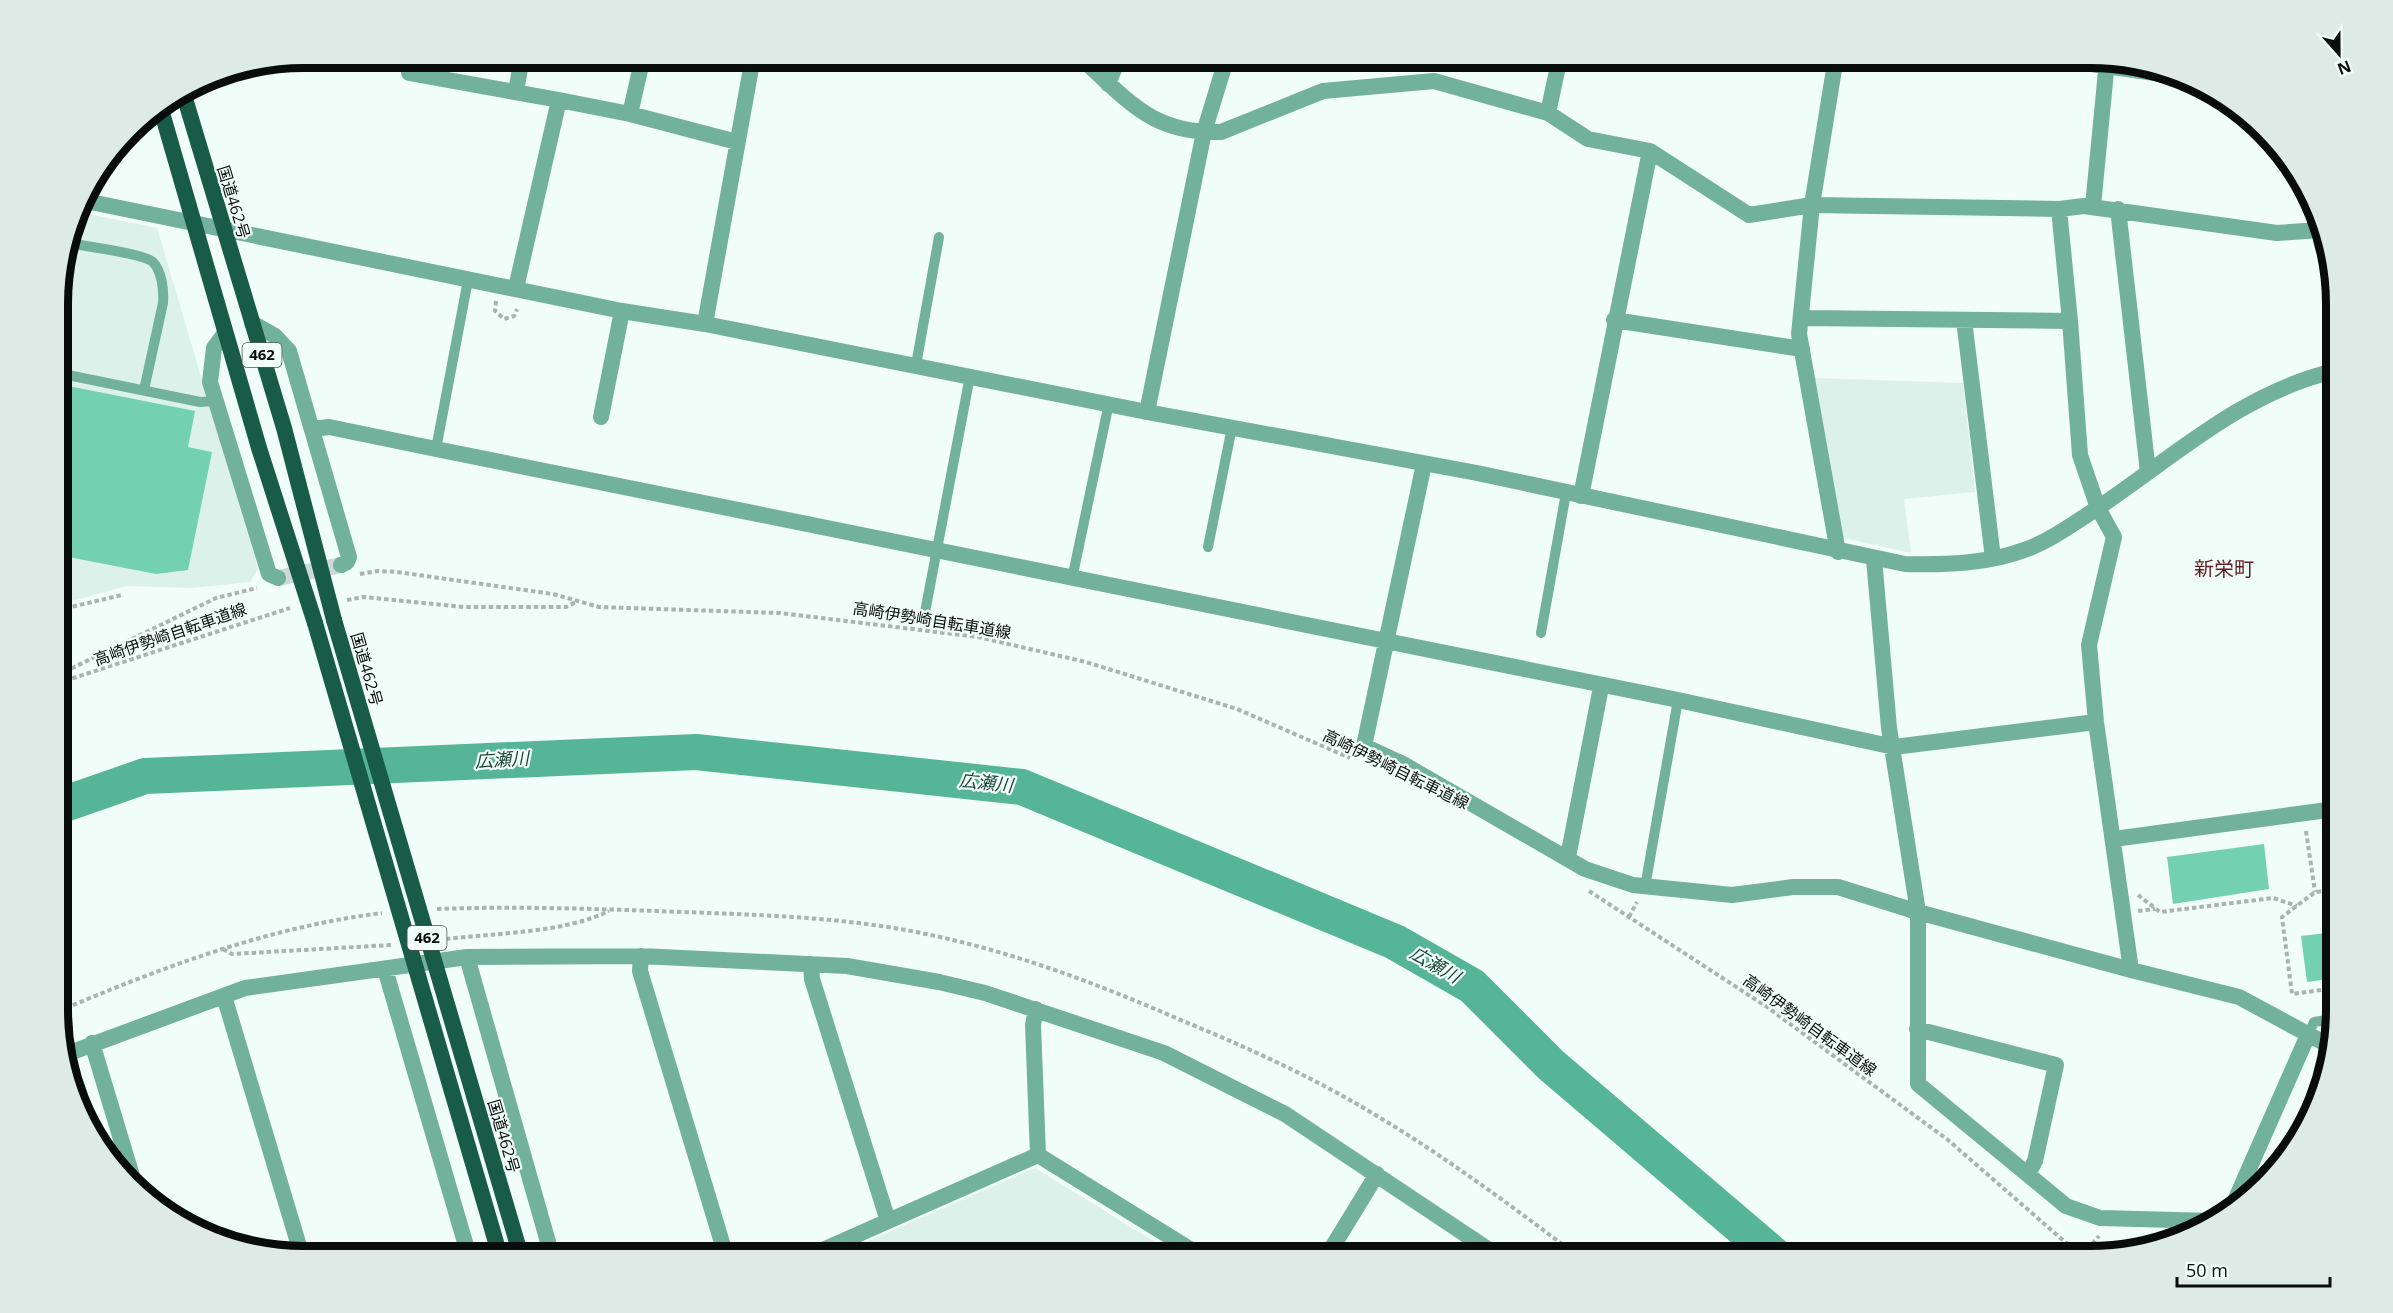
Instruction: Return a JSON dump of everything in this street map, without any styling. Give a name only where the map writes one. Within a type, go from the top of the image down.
[{"type":"highway","name":"国道462号","points":[[185,99],[284,428],[334,620],[517,1246]]},
{"type":"highway","name":"462","points":[[162,114],[225,333],[315,623],[497,1246]]},
{"type":"street","points":[[516,92],[520,68]]},
{"type":"street","points":[[630,114],[640,68]]},
{"type":"street","points":[[705,324],[751,68]]},
{"type":"street","points":[[1091,68],[1151,119],[1203,132],[1221,132],[1323,91],[1434,81],[1548,112],[1588,139],[1650,151],[1749,215],[1812,205],[2059,209],[2093,206],[2277,233],[2314,230]]},
{"type":"street","points":[[1108,84],[1115,68]]},
{"type":"street","points":[[1147,412],[1203,132],[1223,68]]},
{"type":"street","points":[[1548,112],[1558,68]]},
{"type":"street","points":[[1834,68],[1812,205],[1799,334],[1838,552]]},
{"type":"street","points":[[2093,206],[2107,68]]},
{"type":"street","points":[[409,73],[630,114],[737,142]]},
{"type":"street","points":[[516,288],[559,100]]},
{"type":"street","points":[[1574,494],[1650,151]]},
{"type":"street","points":[[91,202],[468,280],[1424,464],[1574,494],[1838,552],[1905,564],[1941,564],[1994,558],[2026,550],[2053,537],[2098,508],[2212,425],[2267,395],[2326,374]]},
{"type":"street","points":[[2059,209],[2080,455],[2098,508],[2114,537],[2089,645],[2096,722],[2132,970]]},
{"type":"street","points":[[2118,209],[2148,472]]},
{"type":"street","points":[[601,417],[622,310]]},
{"type":"street","points":[[1802,318],[2070,321]]},
{"type":"street","points":[[1614,320],[1802,350]]},
{"type":"street","points":[[1964,320],[1994,558]]},
{"type":"street","points":[[252,323],[275,336],[289,351],[349,557],[347,562],[341,565]]},
{"type":"street","points":[[225,333],[214,348],[210,364],[210,382],[270,574],[278,578]]},
{"type":"street","points":[[313,429],[329,428],[436,449],[1601,687],[1678,700],[1894,747],[2096,722]]},
{"type":"street","points":[[1424,464],[1365,746],[1403,764],[1568,857],[1585,869],[1644,887],[1732,895],[1793,887],[1838,887],[1918,912],[2132,970],[2239,996],[2323,1042]]},
{"type":"street","points":[[1874,559],[1888,728],[1894,747],[1918,912],[1918,1084],[2066,1206],[2100,1218],[2195,1221]]},
{"type":"street","points":[[1568,857],[1601,687]]},
{"type":"street","points":[[2114,839],[2326,810]]},
{"type":"street","points":[[641,956],[640,970],[723,1246]]},
{"type":"street","points":[[71,1052],[92,1042],[246,988],[467,957],[641,956],[848,966],[939,982],[1036,1009],[1164,1053],[1285,1114],[1483,1246]]},
{"type":"street","points":[[467,957],[549,1246]]},
{"type":"street","points":[[811,964],[812,979],[888,1221]]},
{"type":"street","points":[[385,969],[466,1246]]},
{"type":"street","points":[[224,996],[299,1246]]},
{"type":"street","points":[[1036,1009],[1033,1025],[1038,1155]]},
{"type":"street","points":[[1917,1029],[2056,1065],[2035,1161],[2028,1174]]},
{"type":"street","points":[[2239,1192],[2308,1035]]},
{"type":"street","points":[[92,1042],[128,1167]]},
{"type":"street","points":[[832,1246],[1038,1155]]},
{"type":"street","points":[[1038,1155],[1185,1246]]},
{"type":"street","points":[[1333,1246],[1377,1174]]},
{"type":"lane","points":[[916,365],[939,237]]},
{"type":"lane","points":[[75,244],[147,258],[158,270],[164,292],[163,303],[144,390]]},
{"type":"lane","points":[[436,449],[468,280]]},
{"type":"lane","points":[[68,375],[200,402],[216,401]]},
{"type":"lane","points":[[925,612],[969,376]]},
{"type":"lane","points":[[1072,579],[1109,404]]},
{"type":"lane","points":[[1209,547],[1232,427]]},
{"type":"lane","points":[[1541,633],[1574,494]]},
{"type":"lane","points":[[1644,887],[1678,700]]},
{"type":"lane","points":[[2308,1035],[2314,1022],[2325,1020]]},
{"type":"path","points":[[496,297],[495,311],[499,316],[510,318],[517,309]]},
{"type":"path","name":"高崎伊勢崎自転車道線","points":[[356,575],[378,571],[397,572],[553,594],[599,607],[792,614],[978,637],[1086,662],[1237,709],[1352,759]]},
{"type":"path","name":"高崎伊勢崎自転車道線","points":[[68,670],[216,598],[262,587]]},
{"type":"path","points":[[68,608],[122,595]]},
{"type":"path","name":"高崎伊勢崎自転車道線","points":[[347,600],[371,597],[464,607],[567,606],[579,600]]},
{"type":"path","name":"高崎伊勢崎自転車道線","points":[[68,680],[290,608]]},
{"type":"path","points":[[2304,813],[2315,892]]},
{"type":"path","name":"高崎伊勢崎自転車道線","points":[[1584,887],[1767,1007],[1948,1140],[2069,1246]]},
{"type":"path","points":[[2326,891],[2315,892],[2282,917],[2292,994],[2326,989]]},
{"type":"path","points":[[2160,912],[2272,898],[2297,906]]},
{"type":"path","points":[[68,1007],[161,968],[223,949]]},
{"type":"shaded area","points":[[85,213],[157,228],[258,569],[250,582],[192,588],[126,586],[68,602],[68,288],[72,257]]},
{"type":"shaded area","points":[[1815,378],[1963,383],[1975,492],[1904,499],[1911,553],[1844,538],[1840,532]]},
{"type":"shaded area","points":[[1035,1168],[1162,1246],[857,1246]]},
{"type":"building","points":[[68,386],[195,411],[188,447],[212,452],[188,570],[156,574],[68,557]]},
{"type":"building","points":[[2264,844],[2269,889],[2173,904],[2167,857]]},
{"type":"building","points":[[2326,933],[2326,979],[2307,982],[2301,936]]},
{"type":"waterway","name":"広瀬川","points":[[68,803],[145,776],[696,752],[1022,787],[1395,942],[1472,986],[1551,1065],[1763,1246]]},
{"type":"tunnel","points":[[278,578],[341,565]]},
{"type":"district","name":"新栄町","points":[[2224,569]]}]
